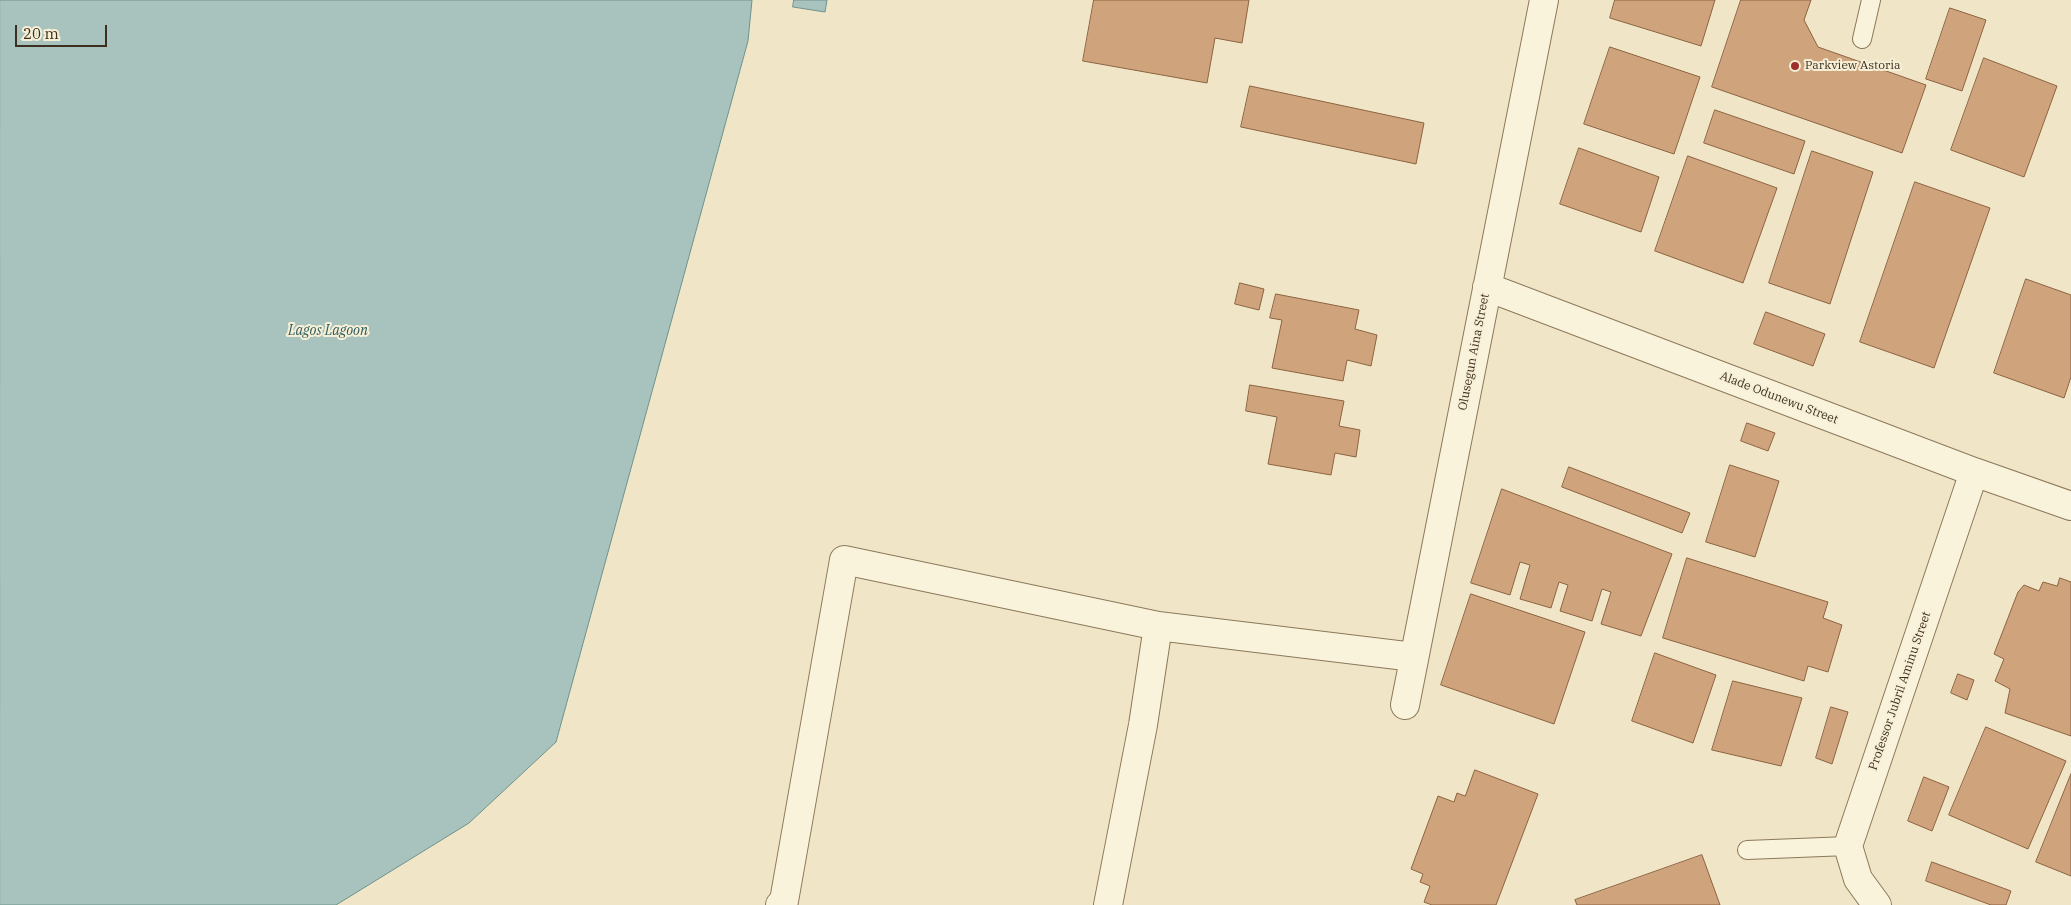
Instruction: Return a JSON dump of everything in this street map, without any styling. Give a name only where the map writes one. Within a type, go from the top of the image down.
[{"type":"street","name":"Olusegun Aina Street","points":[[1405,705],[1544,0]]},
{"type":"street","name":"Alade Odunewu Street","points":[[1487,286],[1974,472],[2071,506]]},
{"type":"street","name":"Professor Jubril Aminu Street","points":[[1848,846],[1974,472]]},
{"type":"street","points":[[780,905],[784,901],[844,560],[1147,622],[1158,626],[1414,657]]},
{"type":"street","points":[[1108,905],[1143,725],[1158,626]]},
{"type":"street","points":[[1848,846],[1858,879],[1877,905]]},
{"type":"lane","points":[[1862,39],[1871,0]]},
{"type":"lane","points":[[1747,850],[1848,846]]},
{"type":"water","name":"Lagos Lagoon","points":[[0,0],[752,0],[748,41],[556,742],[469,823],[336,905],[0,905]]},
{"type":"water","points":[[794,0],[827,0],[825,12],[793,7]]},
{"type":"building","points":[[1094,0],[1249,0],[1242,43],[1215,38],[1207,83],[1083,61]]},
{"type":"building","points":[[1615,0],[1715,0],[1701,46],[1610,18]]},
{"type":"building","name":"Parkview Astoria","points":[[1741,0],[1811,0],[1804,20],[1818,47],[1926,85],[1902,153],[1712,87]]},
{"type":"building","points":[[1950,8],[1986,20],[1962,91],[1926,79]]},
{"type":"building","points":[[1610,47],[1700,77],[1674,154],[1584,124]]},
{"type":"building","points":[[1984,58],[2057,86],[2024,177],[1951,150]]},
{"type":"building","points":[[1250,86],[1424,123],[1416,164],[1241,127]]},
{"type":"building","points":[[1715,110],[1805,141],[1794,174],[1704,143]]},
{"type":"building","points":[[1579,148],[1659,177],[1641,232],[1560,204]]},
{"type":"building","points":[[1812,151],[1873,172],[1830,304],[1769,283]]},
{"type":"building","points":[[1688,156],[1777,188],[1743,283],[1655,251]]},
{"type":"building","points":[[1915,182],[1990,208],[1934,368],[1860,342]]},
{"type":"building","points":[[2026,279],[2071,295],[2071,377],[2064,398],[1994,373]]},
{"type":"building","points":[[1240,283],[1264,289],[1259,310],[1235,304]]},
{"type":"building","points":[[1276,294],[1359,310],[1355,329],[1377,335],[1371,366],[1347,360],[1343,381],[1272,368],[1282,320],[1270,318]]},
{"type":"building","points":[[1766,312],[1825,334],[1813,366],[1754,344]]},
{"type":"building","points":[[1250,385],[1344,401],[1339,426],[1360,430],[1356,457],[1335,453],[1331,475],[1268,464],[1277,417],[1246,411]]},
{"type":"building","points":[[1747,423],[1775,433],[1768,451],[1741,441]]},
{"type":"building","points":[[1730,465],[1779,481],[1755,557],[1706,542]]},
{"type":"building","points":[[1569,467],[1690,513],[1682,533],[1562,487]]},
{"type":"building","points":[[1502,489],[1672,554],[1641,636],[1601,624],[1611,592],[1602,589],[1592,621],[1560,611],[1568,585],[1559,582],[1551,608],[1520,599],[1530,565],[1520,562],[1510,595],[1471,583]]},
{"type":"building","points":[[1687,558],[1828,602],[1823,618],[1842,625],[1828,672],[1808,666],[1804,681],[1663,638]]},
{"type":"building","points":[[2060,578],[2071,582],[2071,736],[2005,713],[2010,689],[1995,681],[2004,659],[1994,654],[2018,592],[2024,585],[2039,591],[2043,582],[2057,586]]},
{"type":"building","points":[[1471,594],[1585,632],[1554,724],[1441,685]]},
{"type":"building","points":[[1655,653],[1716,675],[1693,743],[1632,721]]},
{"type":"building","points":[[1958,674],[1974,680],[1967,700],[1951,693]]},
{"type":"building","points":[[1733,681],[1802,698],[1781,766],[1712,750]]},
{"type":"building","points":[[1831,707],[1848,712],[1832,764],[1816,758]]},
{"type":"building","points":[[1986,727],[2066,761],[2028,849],[1949,815]]},
{"type":"building","points":[[1475,770],[1538,794],[1496,905],[1432,905],[1424,902],[1430,886],[1420,882],[1423,874],[1411,869],[1438,796],[1454,802],[1457,793],[1465,796]]},
{"type":"building","points":[[2071,774],[2071,876],[2036,862]]},
{"type":"building","points":[[1924,777],[1949,787],[1932,831],[1908,821]]},
{"type":"building","points":[[1702,855],[1720,905],[1577,905],[1575,900]]},
{"type":"building","points":[[1932,862],[2011,891],[2006,905],[1991,905],[1926,881]]},
{"type":"place","name":"Parkview Astoria","points":[[1795,66]]}]
